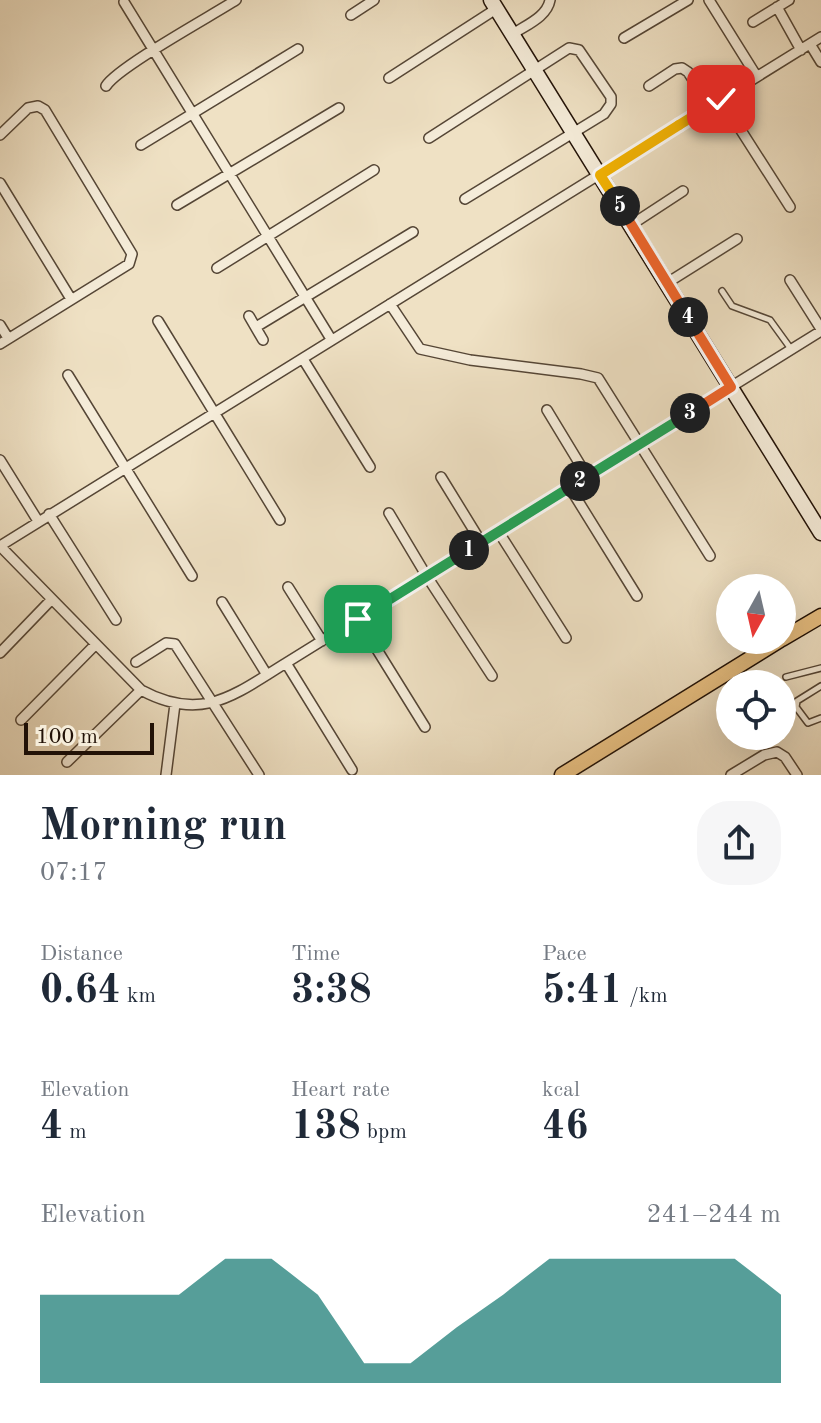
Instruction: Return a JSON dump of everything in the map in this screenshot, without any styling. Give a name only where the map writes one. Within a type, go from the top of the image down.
[{"type":"main road","points":[[796,631],[821,616]]},
{"type":"main road","points":[[562,775],[758,654]]},
{"type":"street","points":[[106,86],[236,0]]},
{"type":"street","points":[[351,15],[374,0]]},
{"type":"street","points":[[513,34],[542,14],[550,0]]},
{"type":"street","points":[[624,38],[688,0]]},
{"type":"street","points":[[709,0],[757,77]]},
{"type":"street","points":[[753,22],[789,0]]},
{"type":"street","points":[[124,2],[331,339]]},
{"type":"street","points":[[389,78],[494,4],[821,533]]},
{"type":"street","points":[[777,7],[821,62]]},
{"type":"street","points":[[790,280],[821,330],[267,675],[212,704],[175,704],[141,690],[0,546],[821,37]]},
{"type":"street","points":[[429,138],[569,48],[576,48],[586,59],[611,97],[611,104],[604,114],[465,199]]},
{"type":"street","points":[[141,145],[298,49]]},
{"type":"street","points":[[649,86],[675,69],[682,68],[688,72],[710,106]]},
{"type":"street","points":[[721,99],[790,207]]},
{"type":"street","points":[[0,135],[28,108],[38,106],[45,110],[131,249],[129,264],[4,341],[0,325]]},
{"type":"street","points":[[177,205],[339,108]]},
{"type":"street","points":[[217,268],[374,170]]},
{"type":"street","points":[[0,183],[71,299]]},
{"type":"street","points":[[631,225],[683,191]]},
{"type":"street","points":[[256,327],[413,232]]},
{"type":"street","points":[[667,283],[737,239]]},
{"type":"street","points":[[390,304],[420,349],[470,360],[581,374],[602,382],[710,556]]},
{"type":"street","points":[[249,316],[263,340]]},
{"type":"street","points":[[158,321],[280,520]]},
{"type":"street","points":[[303,359],[370,467]]},
{"type":"street","points":[[68,375],[192,576]]},
{"type":"street","points":[[547,410],[587,476]]},
{"type":"street","points":[[0,460],[38,521]]},
{"type":"street","points":[[441,477],[481,542]]},
{"type":"street","points":[[570,488],[637,596]]},
{"type":"street","points":[[389,513],[492,676]]},
{"type":"street","points":[[49,514],[116,620]]},
{"type":"street","points":[[498,531],[566,638]]},
{"type":"street","points":[[0,564],[8,556]]},
{"type":"street","points":[[288,587],[322,641]]},
{"type":"street","points":[[0,653],[51,600]]},
{"type":"street","points":[[222,602],[267,675]]},
{"type":"street","points":[[358,619],[425,727]]},
{"type":"street","points":[[136,662],[166,643],[175,644],[259,775]]},
{"type":"street","points":[[21,720],[96,644]]},
{"type":"street","points":[[286,663],[352,770]]},
{"type":"street","points":[[67,762],[141,690]]},
{"type":"street","points":[[166,775],[175,704]]},
{"type":"street","points":[[731,775],[764,755],[777,752],[785,757],[797,775]]},
{"type":"lane","points":[[722,291],[732,306],[770,320],[791,350]]},
{"type":"lane","points":[[796,674],[821,668]]},
{"type":"lane","points":[[821,686],[797,701],[796,707],[808,723],[821,718]]},
{"type":"route","points":[[358,619],[731,387],[600,175],[721,99]]}]
